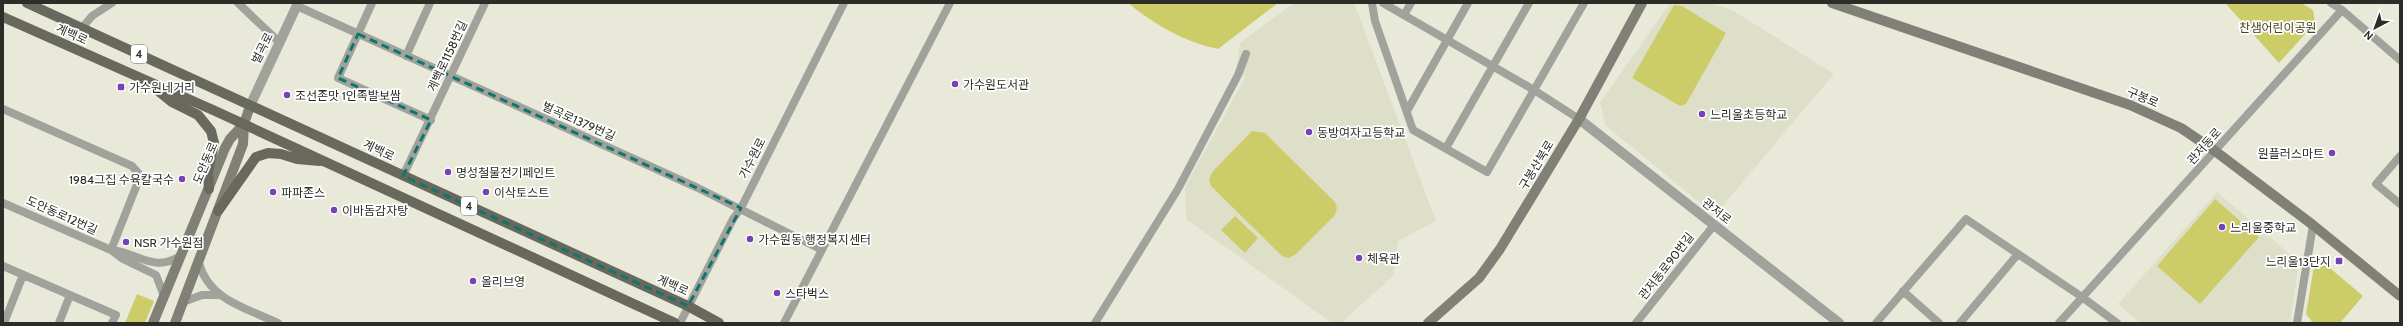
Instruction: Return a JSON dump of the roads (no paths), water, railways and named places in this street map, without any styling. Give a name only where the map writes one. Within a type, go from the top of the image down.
[{"type":"main road","name":"계백로","points":[[27,3],[688,306],[719,323]]},
{"type":"main road","name":"구봉산북로","points":[[1428,323],[1479,278],[1496,255],[1579,119],[1642,3]]},
{"type":"main road","name":"구봉로","points":[[1832,3],[2130,105],[2180,128],[2215,151],[2313,225],[2400,296]]},
{"type":"main road","name":"계백로","points":[[3,17],[244,124],[675,323]]},
{"type":"main road","points":[[147,82],[172,102],[198,115],[211,131],[214,143],[208,172],[209,189]]},
{"type":"main road","points":[[175,323],[243,144],[244,124],[250,106]]},
{"type":"main road","name":"도안동로","points":[[153,323],[225,148],[230,139],[244,124]]},
{"type":"main road","points":[[218,211],[248,166],[261,155],[281,154],[297,159],[323,160]]},
{"type":"street","points":[[82,28],[92,16],[112,3]]},
{"type":"street","points":[[238,3],[279,42]]},
{"type":"street","points":[[372,3],[338,78],[431,120]]},
{"type":"street","points":[[406,56],[430,3]]},
{"type":"street","name":"계백로1158번길","points":[[403,176],[431,120],[485,3]]},
{"type":"street","name":"가수원로","points":[[680,323],[733,219],[741,208],[844,3]]},
{"type":"street","points":[[784,323],[950,3]]},
{"type":"street","points":[[1372,3],[1374,16],[1414,130],[1487,172],[1584,3]]},
{"type":"street","points":[[1383,3],[1534,90],[1579,119]]},
{"type":"street","points":[[1404,15],[1411,3]]},
{"type":"street","points":[[1407,111],[1468,3]]},
{"type":"street","points":[[1446,148],[1529,3]]},
{"type":"street","points":[[2331,3],[2342,10],[2400,60]]},
{"type":"street","name":"벌곡로","points":[[250,106],[298,4]]},
{"type":"street","name":"벌곡로1379번길","points":[[298,4],[358,34],[741,208],[822,250]]},
{"type":"street","name":"관저동로","points":[[2059,323],[2342,10]]},
{"type":"street","points":[[1095,323],[1178,189],[1238,74],[1246,54]]},
{"type":"street","points":[[3,109],[132,166],[139,174],[138,182],[110,250]]},
{"type":"street","name":"관저로","points":[[1579,119],[1839,323]]},
{"type":"street","points":[[2400,156],[2376,184],[2400,204]]},
{"type":"street","name":"도안동로12번길","points":[[3,203],[110,250]]},
{"type":"street","points":[[1876,323],[1966,219],[2082,296],[2117,323]]},
{"type":"street","name":"관저동로90번길","points":[[1636,323],[1714,225]]},
{"type":"street","points":[[2297,323],[2313,225]]},
{"type":"street","points":[[110,250],[124,252],[160,265],[180,256]]},
{"type":"street","points":[[110,250],[123,259],[156,275],[164,296]]},
{"type":"street","points":[[1960,323],[2018,254]]},
{"type":"street","points":[[199,263],[208,285],[218,295],[278,323]]},
{"type":"street","points":[[3,266],[70,295],[114,319]]},
{"type":"street","points":[[4,323],[23,275]]},
{"type":"street","points":[[1903,291],[1940,323]]},
{"type":"street","points":[[59,323],[70,295]]},
{"type":"street","points":[[183,302],[202,295],[218,295]]},
{"type":"place","name":"가수원도서관","points":[[955,84]]},
{"type":"place","name":"가수원네거리","points":[[121,87]]},
{"type":"place","name":"조선존맛 1인족발보쌈","points":[[287,95]]},
{"type":"place","name":"느리울초등학교","points":[[1702,114]]},
{"type":"place","name":"동방여자고등학교","points":[[1309,132]]},
{"type":"place","name":"원플러스마트","points":[[2332,153]]},
{"type":"place","name":"명성철물전기페인트","points":[[448,172]]},
{"type":"place","name":"1984그집 수육칼국수","points":[[182,179]]},
{"type":"place","name":"파파존스","points":[[273,192]]},
{"type":"place","name":"이삭토스트","points":[[486,192]]},
{"type":"place","name":"이바돔감자탕","points":[[334,210]]},
{"type":"place","name":"느리울중학교","points":[[2222,227]]},
{"type":"place","name":"가수원동 행정복지센터","points":[[750,239]]},
{"type":"place","name":"NSR 가수원점","points":[[126,242]]},
{"type":"place","name":"체육관","points":[[1359,258]]},
{"type":"place","name":"느리울13단지","points":[[2339,261]]},
{"type":"place","name":"올리브영","points":[[473,281]]},
{"type":"place","name":"스타벅스","points":[[777,293]]},
{"type":"park label","name":"찬샘어린이공원","points":[[2278,27]]}]
